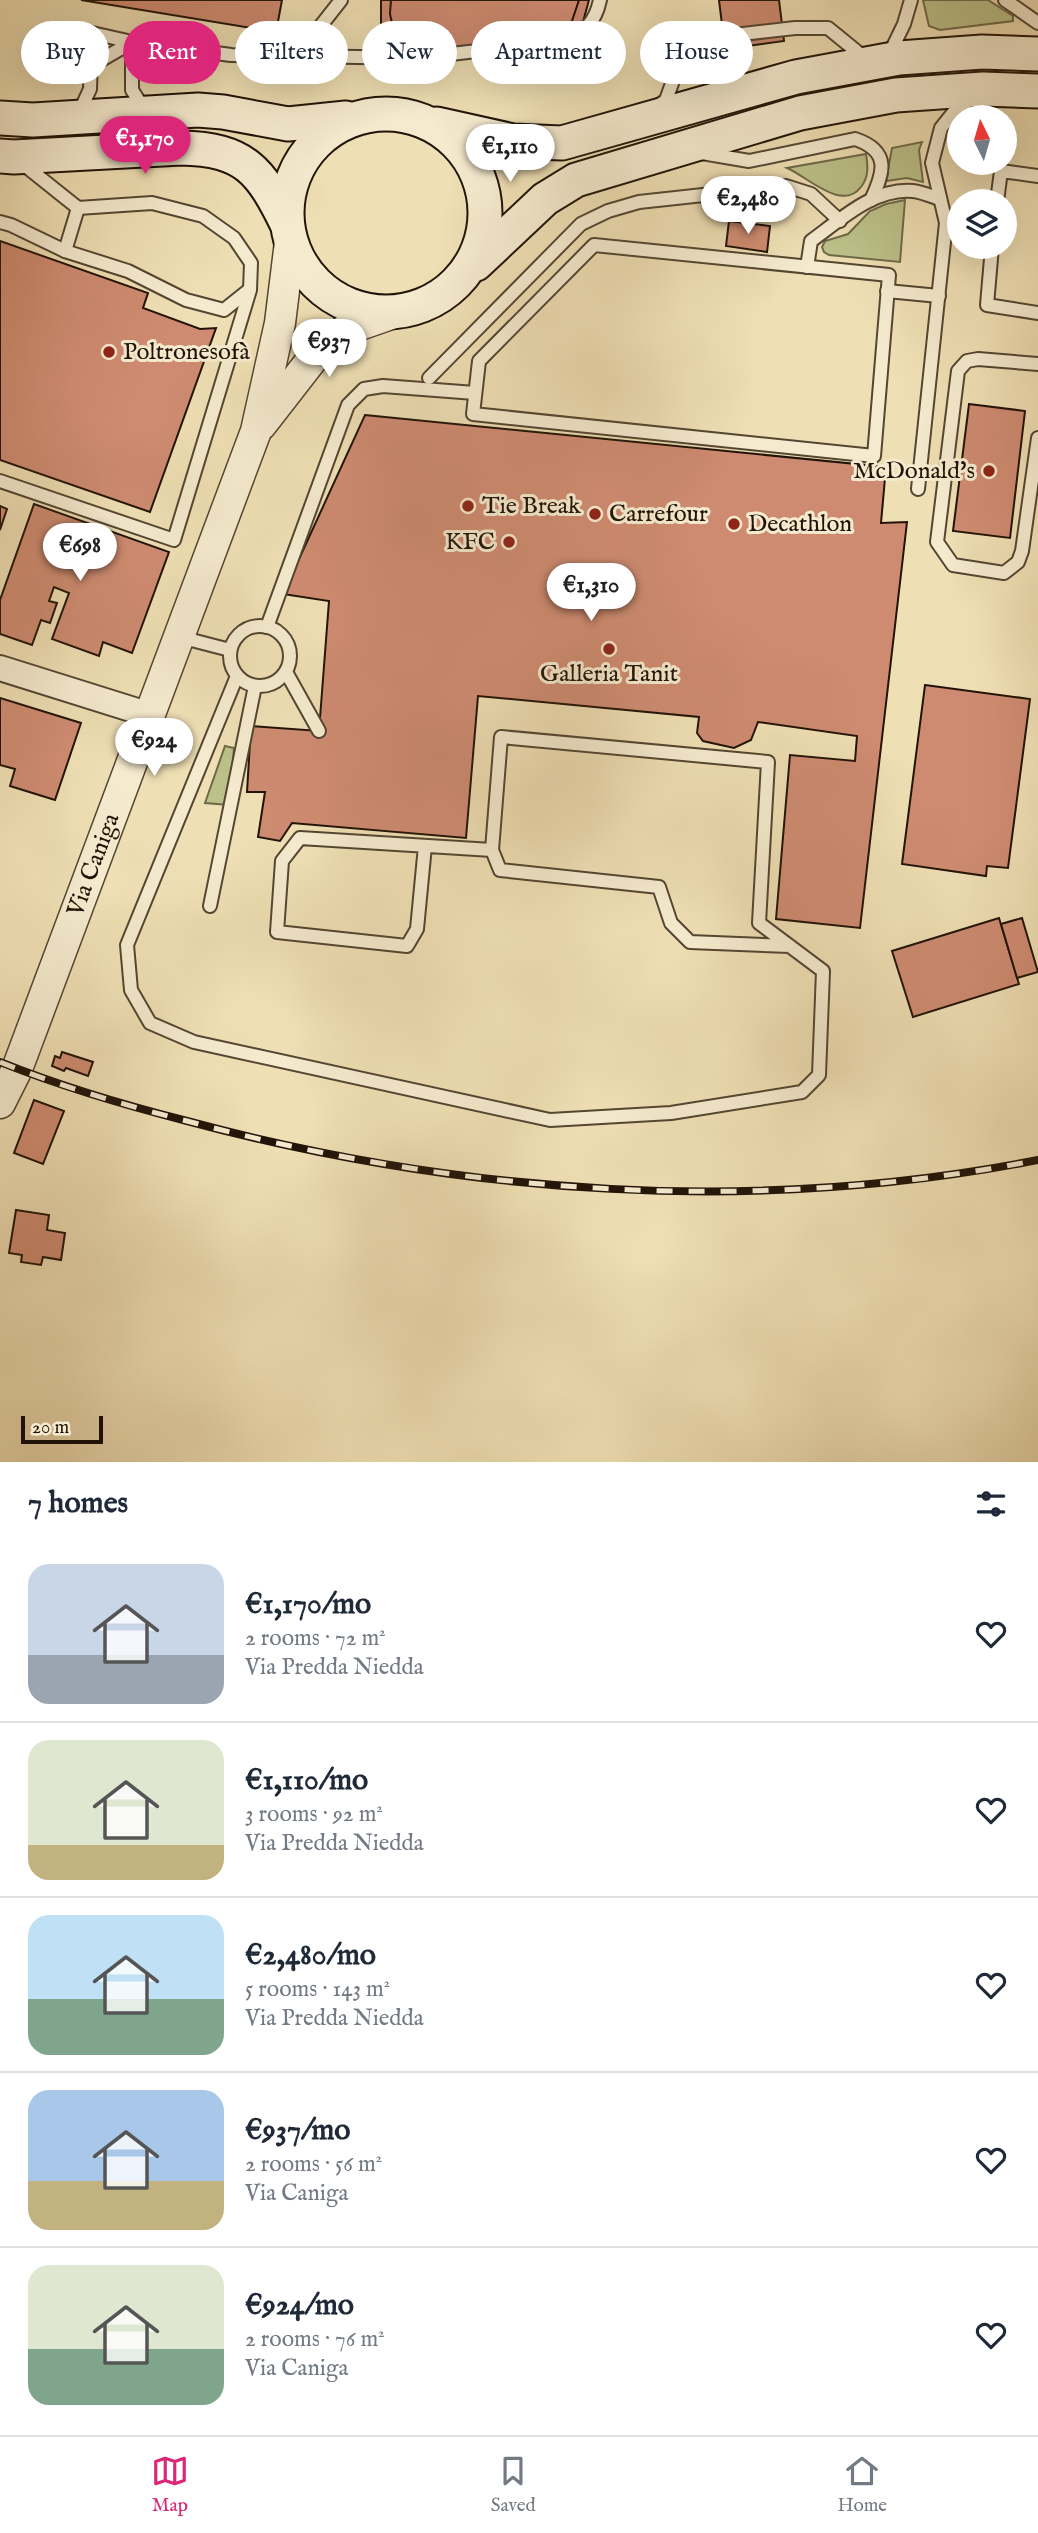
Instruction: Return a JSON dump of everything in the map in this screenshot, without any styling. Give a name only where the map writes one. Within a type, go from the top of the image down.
[{"type":"main road","points":[[0,118],[33,120],[210,111],[288,124],[397,114],[513,141],[562,143],[796,76],[879,62],[982,52],[1038,54]]},
{"type":"main road","points":[[7,156],[198,148],[241,160],[257,172],[270,189],[306,272],[330,296],[360,310],[394,313],[420,307],[444,295],[516,225],[551,195],[576,180],[800,113],[896,95],[983,89],[1038,91]]},
{"type":"main road","points":[[288,233],[288,194],[298,167],[315,143],[338,125],[366,115]]},
{"type":"main road","points":[[428,122],[453,139],[473,162],[484,190],[486,220],[480,250],[464,276]]},
{"type":"street","name":"Via Caniga","points":[[0,1103],[17,1069],[256,431],[280,323],[288,233]]},
{"type":"street","name":"Via Caniga","points":[[256,431],[317,353],[345,330],[394,313]]},
{"type":"street","points":[[0,668],[150,715]]},
{"type":"lane","points":[[325,21],[341,0]]},
{"type":"lane","points":[[348,56],[416,58],[564,41],[588,28],[596,15],[600,0]]},
{"type":"lane","points":[[641,120],[666,100],[682,53],[717,37],[795,28],[828,28],[845,44],[879,62],[904,24],[911,0]]},
{"type":"lane","points":[[1005,0],[1038,23]]},
{"type":"lane","points":[[77,117],[90,89],[89,84]]},
{"type":"lane","points":[[132,84],[132,90],[146,113]]},
{"type":"lane","points":[[918,489],[946,223],[932,163],[941,128],[953,113],[983,89]]},
{"type":"lane","points":[[679,148],[749,161],[855,139],[870,144],[878,155],[883,176],[870,200]]},
{"type":"lane","points":[[0,481],[174,540],[250,290],[251,263],[234,238],[203,216],[152,203],[78,208],[7,156]]},
{"type":"lane","points":[[999,189],[1001,171],[1038,176]]},
{"type":"lane","points":[[429,378],[581,224],[608,211],[639,202],[786,186],[811,194],[840,220]]},
{"type":"lane","points":[[807,267],[811,240],[870,200],[894,191],[914,191],[940,199]]},
{"type":"lane","points":[[65,251],[78,208]]},
{"type":"lane","points":[[0,222],[65,251],[128,271],[186,300],[224,310],[250,290]]},
{"type":"lane","points":[[594,245],[888,275],[887,291],[874,456],[473,414],[479,360],[594,245]]},
{"type":"lane","points":[[991,259],[987,305],[1038,313]]},
{"type":"lane","points":[[887,291],[939,296]]},
{"type":"lane","points":[[1038,365],[978,359],[967,360],[958,371],[937,542],[953,565],[1004,573],[1018,562],[1023,551],[1038,438]]},
{"type":"lane","points":[[267,627],[348,405],[364,388],[383,386],[475,393]]},
{"type":"lane","points":[[267,627],[284,637],[288,645],[290,664],[286,672],[272,684],[255,686],[237,676],[230,659],[230,650],[240,633],[248,628],[267,627]]},
{"type":"lane","points":[[179,637],[230,650]]},
{"type":"lane","points":[[286,672],[319,731]]},
{"type":"lane","points":[[237,676],[127,945],[131,990],[150,1023],[194,1042],[550,1120],[671,1113],[802,1091],[820,1075],[823,971],[790,946],[759,923],[768,762],[501,737],[492,850],[500,870],[659,887],[671,923],[690,942],[790,946]]},
{"type":"lane","points":[[210,906],[255,686]]},
{"type":"lane","points":[[425,846],[417,929],[407,946],[277,932],[282,860],[300,838],[492,850]]},
{"type":"green space","points":[[923,0],[988,0],[1013,16],[1013,21],[940,30],[929,26]]},
{"type":"green space","points":[[922,142],[919,150],[923,182],[907,178],[886,181],[892,148]]},
{"type":"green space","points":[[866,154],[867,171],[864,183],[853,194],[844,196],[825,190],[787,168]]},
{"type":"green space","points":[[905,200],[900,262],[829,255],[824,252],[822,247],[825,241],[848,234],[870,211]]},
{"type":"green space","points":[[225,746],[234,748],[229,805],[205,803]]},
{"type":"building","points":[[81,0],[282,0],[278,21],[235,21],[235,25]]},
{"type":"building","points":[[381,0],[589,0],[583,21],[471,21],[471,48],[457,49],[457,21],[381,21]]},
{"type":"building","points":[[391,0],[579,0],[572,21],[471,21],[471,46],[457,48],[457,21],[392,21]]},
{"type":"building","points":[[719,0],[779,0],[784,41],[753,45],[753,21],[722,21]]},
{"type":"building","points":[[729,221],[770,226],[767,252],[726,246]]},
{"type":"building","points":[[0,241],[148,293],[143,308],[200,329],[216,328],[150,512],[0,460]]},
{"type":"building","name":"McDonald's","points":[[969,404],[1025,411],[1010,538],[953,531]]},
{"type":"building","name":"Galleria Tanit","points":[[365,415],[886,467],[881,523],[907,522],[860,928],[776,919],[790,755],[855,761],[857,736],[758,722],[751,740],[734,748],[703,741],[697,733],[699,717],[478,696],[466,838],[292,823],[280,841],[258,837],[265,792],[247,792],[251,726],[319,731],[329,601],[283,594]]},
{"type":"building","points":[[34,504],[169,552],[132,653],[103,642],[99,656],[52,639],[69,593],[54,587],[49,601],[57,603],[50,623],[41,620],[32,645],[0,634],[0,600]]},
{"type":"building","points":[[0,506],[7,509],[0,530]]},
{"type":"building","points":[[925,685],[1030,699],[1008,868],[987,866],[986,876],[902,864]]},
{"type":"building","points":[[0,698],[81,723],[55,800],[10,786],[15,769],[0,765]]},
{"type":"building","points":[[999,918],[1019,984],[913,1017],[892,951]]},
{"type":"building","points":[[1022,918],[1038,972],[1017,978],[1001,924]]},
{"type":"building","points":[[62,1052],[93,1062],[88,1076],[52,1066],[55,1056],[60,1058]]},
{"type":"building","points":[[34,1100],[64,1111],[43,1164],[14,1153]]},
{"type":"building","points":[[16,1210],[49,1215],[47,1230],[65,1233],[61,1260],[43,1257],[41,1265],[21,1262],[22,1255],[9,1253]]},
{"type":"railway","points":[[0,1062],[116,1102],[291,1146],[397,1166],[503,1180],[611,1189],[718,1191],[825,1188],[932,1177],[1038,1160]]},
{"type":"place","name":"Poltronesofà","points":[[109,352]]},
{"type":"place","name":"McDonald's","points":[[989,471]]},
{"type":"place","name":"Tie Break","points":[[468,506]]},
{"type":"place","name":"Carrefour","points":[[595,514]]},
{"type":"place","name":"Decathlon","points":[[734,524]]},
{"type":"place","name":"KFC","points":[[509,542]]},
{"type":"place","name":"Galleria Tanit","points":[[609,649]]}]
